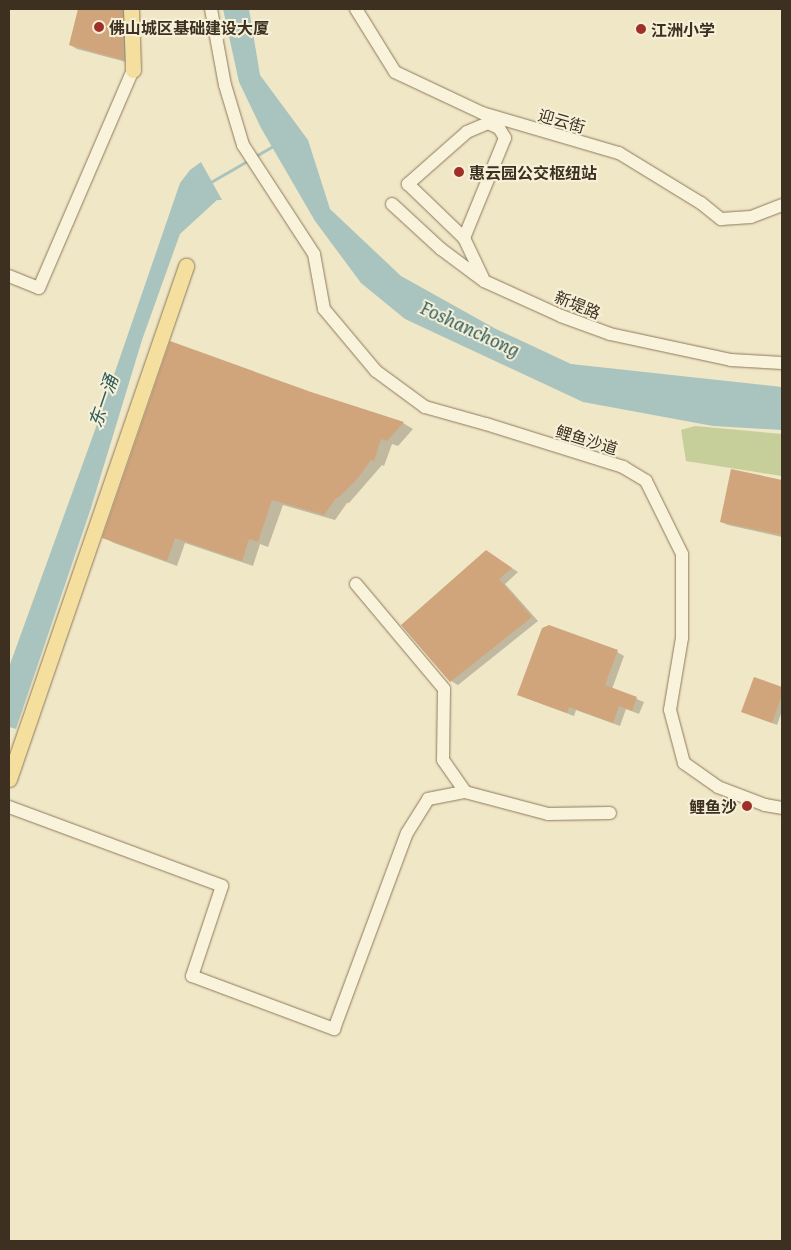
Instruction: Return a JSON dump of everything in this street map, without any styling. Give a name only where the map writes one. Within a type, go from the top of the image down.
[{"type":"main road","points":[[131,9],[132,70]]},
{"type":"main road","points":[[9,778],[13,753],[186,266]]},
{"type":"street","name":"鲤鱼沙道","points":[[212,9],[225,85],[243,145],[314,254],[324,309],[376,371],[425,407],[623,467],[646,481],[682,554],[682,638],[670,710],[684,763],[718,787],[765,805],[782,808]]},
{"type":"street","name":"迎云街","points":[[356,9],[395,72],[482,113],[619,154],[701,203],[721,219],[751,217],[782,205]]},
{"type":"street","points":[[9,276],[39,288],[132,70]]},
{"type":"street","points":[[464,238],[505,138],[499,128],[488,123],[466,132],[408,184],[464,238],[484,280]]},
{"type":"street","name":"新堤路","points":[[392,204],[442,249],[484,280],[560,316],[610,334],[730,360],[782,363]]},
{"type":"street","points":[[356,584],[444,689],[443,760],[465,792]]},
{"type":"street","points":[[9,807],[222,886],[192,976],[334,1029],[406,833],[428,799],[465,792],[548,814],[610,813]]},
{"type":"green space","points":[[695,426],[782,434],[782,476],[686,461],[681,430]]},
{"type":"water","name":"Foshanchong","points":[[223,9],[249,9],[260,75],[308,140],[330,209],[401,276],[496,329],[571,364],[782,387],[782,430],[713,426],[583,402],[405,319],[361,283],[315,221],[261,128],[239,82]]},
{"type":"water","points":[[201,162],[222,200],[217,200],[180,234],[142,340],[91,508],[16,729],[9,727],[9,667],[95,430],[180,183],[190,170]]},
{"type":"building","name":"佛山城区基础建设大厦","points":[[78,9],[122,9],[123,60],[69,45]]},
{"type":"building","points":[[170,341],[311,392],[404,422],[387,441],[381,439],[374,461],[371,460],[358,478],[336,498],[324,515],[272,500],[258,542],[249,539],[242,561],[175,538],[167,561],[102,538]]},
{"type":"building","points":[[731,469],[782,480],[782,535],[720,522]]},
{"type":"building","points":[[486,550],[512,568],[499,579],[532,617],[450,682],[401,625]]},
{"type":"building","points":[[549,625],[618,650],[605,685],[637,697],[632,711],[619,706],[613,723],[569,707],[567,713],[517,695],[542,628]]},
{"type":"building","points":[[754,677],[782,687],[782,695],[772,723],[741,712]]},
{"type":"waterway","name":"东一涌","points":[[254,157],[275,145]]},
{"type":"waterway","name":"东一涌","points":[[209,183],[249,160]]},
{"type":"place","name":"佛山城区基础建设大厦","points":[[99,27]]},
{"type":"place","name":"江洲小学","points":[[641,29]]},
{"type":"place","name":"惠云园公交枢纽站","points":[[459,172]]},
{"type":"place","name":"鲤鱼沙","points":[[747,806]]}]
